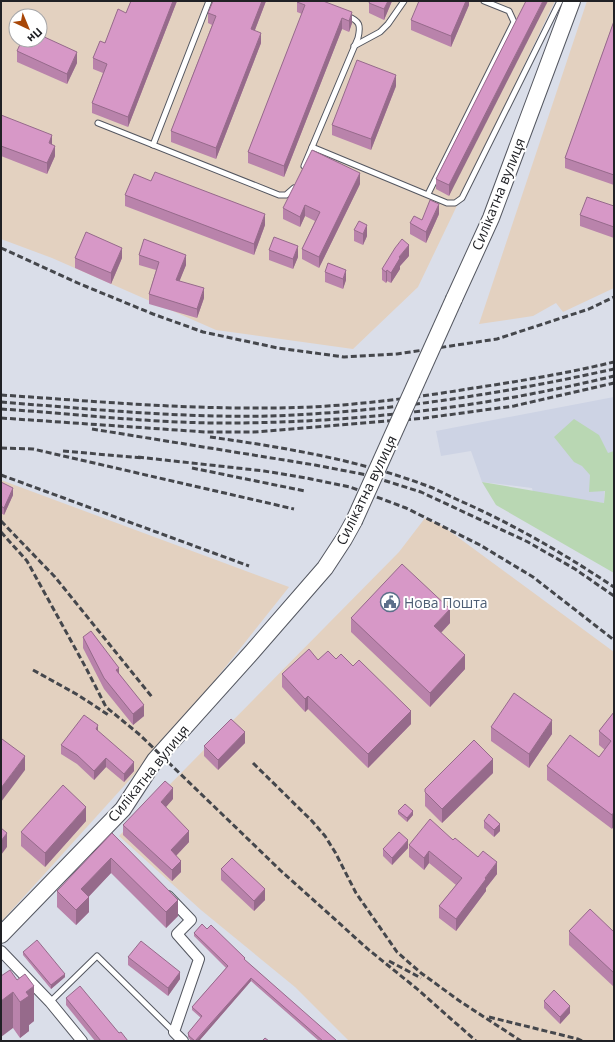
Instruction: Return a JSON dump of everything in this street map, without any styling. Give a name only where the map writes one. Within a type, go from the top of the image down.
[{"type":"main road","name":"Силікатна вулиця","points":[[1,935],[106,832],[129,802],[156,759],[311,584],[336,552],[354,521],[491,218],[572,1]]},
{"type":"street","points":[[159,887],[191,920],[177,934],[199,959],[174,1032],[183,1041]]},
{"type":"street","points":[[1,951],[50,1002],[82,1041]]},
{"type":"lane","points":[[153,145],[209,1]]},
{"type":"lane","points":[[354,46],[380,32],[388,24],[404,1]]},
{"type":"lane","points":[[428,194],[514,22],[509,11],[484,1]]},
{"type":"lane","points":[[312,147],[447,202],[454,203],[462,198],[560,1]]},
{"type":"lane","points":[[301,173],[360,31],[359,24],[355,19],[342,14]]},
{"type":"lane","points":[[98,123],[279,195],[286,195],[292,191],[298,180]]},
{"type":"lane","points":[[50,1002],[97,956],[174,1032]]},
{"type":"shaded area","points":[[1,1],[555,1],[418,287],[353,349],[216,330],[52,258],[1,239]]},
{"type":"shaded area","points":[[587,1],[614,1],[614,288],[563,312],[556,303],[533,316],[479,324]]},
{"type":"shaded area","points":[[614,397],[614,459],[606,462],[604,503],[533,493],[532,488],[482,482],[471,451],[441,456],[436,431]]},
{"type":"shaded area","points":[[1,480],[289,587],[181,723],[1,922]]},
{"type":"shaded area","points":[[425,518],[444,527],[614,652],[614,1041],[349,1041],[295,987],[201,910],[119,836],[399,552]]},
{"type":"green space","points":[[574,419],[599,435],[608,453],[614,451],[614,573],[496,505],[482,482],[604,503],[605,491],[589,492],[590,475],[582,466],[574,462],[554,437]]},
{"type":"building","points":[[131,1],[173,1],[128,117],[92,103],[107,64],[93,58],[100,41],[105,43],[118,9],[126,13]]},
{"type":"building","points":[[213,1],[262,1],[251,29],[261,33],[216,148],[171,131],[216,16],[208,13]]},
{"type":"building","points":[[297,1],[323,1],[352,12],[349,21],[342,18],[284,166],[248,152],[305,5]]},
{"type":"building","points":[[370,1],[388,1],[384,9],[369,3]]},
{"type":"building","points":[[419,1],[466,1],[451,36],[411,20]]},
{"type":"building","points":[[526,1],[543,1],[449,185],[436,179]]},
{"type":"building","points":[[614,21],[614,175],[565,158]]},
{"type":"building","points":[[48,39],[77,52],[67,74],[17,51],[18,48],[48,48]]},
{"type":"building","points":[[357,60],[396,75],[371,139],[332,125]]},
{"type":"building","points":[[1,115],[52,135],[49,143],[55,146],[47,163],[1,146]]},
{"type":"building","points":[[312,150],[360,173],[319,257],[302,249],[320,212],[305,205],[300,217],[283,208]]},
{"type":"building","points":[[155,172],[265,214],[254,244],[125,195],[134,174],[151,181]]},
{"type":"building","points":[[587,197],[614,206],[614,227],[580,215]]},
{"type":"building","points":[[430,200],[439,204],[426,232],[410,223],[414,216],[422,220]]},
{"type":"building","points":[[359,221],[367,225],[363,234],[354,230]]},
{"type":"building","points":[[86,232],[122,248],[111,273],[75,258]]},
{"type":"building","points":[[274,237],[298,246],[293,259],[269,250]]},
{"type":"building","points":[[144,239],[186,255],[176,280],[204,288],[197,309],[149,294],[159,262],[139,255]]},
{"type":"building","points":[[402,239],[409,245],[399,257],[400,258],[391,273],[387,270],[386,272],[382,269]]},
{"type":"building","points":[[328,263],[346,270],[343,279],[325,272]]},
{"type":"building","points":[[1,482],[13,488],[4,508],[1,506]]},
{"type":"building","points":[[402,564],[450,609],[434,626],[465,655],[430,693],[351,618]]},
{"type":"building","points":[[91,631],[119,668],[116,670],[144,705],[133,714],[104,678],[83,637]]},
{"type":"building","points":[[309,649],[318,660],[328,651],[336,659],[341,654],[353,666],[359,660],[411,711],[368,754],[308,696],[305,699],[282,674]]},
{"type":"building","points":[[514,693],[552,720],[529,754],[491,727]]},
{"type":"building","points":[[614,712],[614,812],[612,815],[547,766],[570,735],[599,757],[611,741],[599,731]]},
{"type":"building","points":[[84,715],[98,725],[96,729],[134,762],[124,774],[106,758],[94,771],[77,755],[61,745]]},
{"type":"building","points":[[231,719],[245,732],[218,760],[204,746]]},
{"type":"building","points":[[2,739],[25,756],[1,788],[1,740]]},
{"type":"building","points":[[474,740],[493,759],[442,809],[425,792],[425,789]]},
{"type":"building","points":[[165,781],[173,788],[161,802],[189,831],[171,850],[181,861],[172,870],[123,825]]},
{"type":"building","points":[[63,785],[86,807],[45,853],[21,832]]},
{"type":"building","points":[[405,804],[413,811],[407,818],[398,811]]},
{"type":"building","points":[[489,814],[500,824],[494,830],[484,821]]},
{"type":"building","points":[[430,819],[453,840],[455,838],[478,857],[483,851],[497,862],[456,919],[439,906],[462,878],[429,851],[424,858],[409,845]]},
{"type":"building","points":[[1,828],[7,833],[1,841]]},
{"type":"building","points":[[399,832],[408,840],[392,858],[383,849]]},
{"type":"building","points":[[112,833],[178,900],[166,912],[111,858],[81,889],[89,897],[76,910],[57,891]]},
{"type":"building","points":[[232,858],[265,889],[254,901],[221,869]]},
{"type":"building","points":[[590,909],[614,932],[614,973],[569,931]]},
{"type":"building","points":[[202,924],[207,929],[211,925],[245,958],[244,959],[336,1040],[323,1041],[251,978],[195,1041],[189,1036],[188,1033],[202,1016],[192,1007],[228,966],[194,933]]},
{"type":"building","points":[[37,940],[65,974],[51,985],[23,952]]},
{"type":"building","points":[[141,941],[180,972],[168,988],[128,957]]},
{"type":"building","points":[[10,970],[17,980],[25,974],[34,986],[26,992],[29,996],[20,1002],[13,992],[1,1001],[1,976]]},
{"type":"building","points":[[80,986],[119,1033],[121,1032],[128,1041],[101,1041],[66,998]]},
{"type":"building","points":[[554,990],[570,1006],[560,1017],[544,1001]]},
{"type":"building","points":[[265,1038],[269,1041],[262,1041]]},
{"type":"railway","points":[[1,248],[80,284],[153,314],[203,332],[278,348],[344,357],[397,354],[497,339],[589,309],[614,297]]},
{"type":"railway","points":[[1,395],[203,407],[296,408],[372,402],[449,392],[509,383],[614,362]]},
{"type":"railway","points":[[1,402],[203,416],[270,416],[313,414],[400,406],[486,394],[614,369]]},
{"type":"railway","points":[[1,409],[177,422],[284,422],[379,416],[474,404],[568,387],[614,376]]},
{"type":"railway","points":[[1,418],[206,432],[254,432],[425,418],[514,406],[614,383]]},
{"type":"railway","points":[[92,429],[315,465],[367,475],[421,492],[528,542],[575,569],[614,596]]},
{"type":"railway","points":[[210,437],[264,445],[344,461],[396,475],[435,489],[517,528],[576,562],[614,587]]},
{"type":"railway","points":[[1,448],[33,449],[294,509]]},
{"type":"railway","points":[[63,451],[143,458]]},
{"type":"railway","points":[[138,457],[264,471],[306,478],[350,487],[406,508],[480,545],[533,577],[614,640]]},
{"type":"railway","points":[[192,468],[305,491]]},
{"type":"railway","points":[[1,475],[249,566]]},
{"type":"railway","points":[[1,521],[55,577],[152,697]]},
{"type":"railway","points":[[1,532],[27,561],[106,707],[140,735],[280,870],[369,950],[416,988],[476,1041]]},
{"type":"railway","points":[[33,670],[78,695],[110,716]]},
{"type":"railway","points":[[253,763],[312,821],[325,836],[356,893],[397,952],[421,973],[461,1002],[521,1041]]},
{"type":"railway","points":[[389,961],[421,978]]},
{"type":"railway","points":[[489,1017],[582,1041]]},
{"type":"place","name":"Нова Пошта","points":[[390,602]]}]
